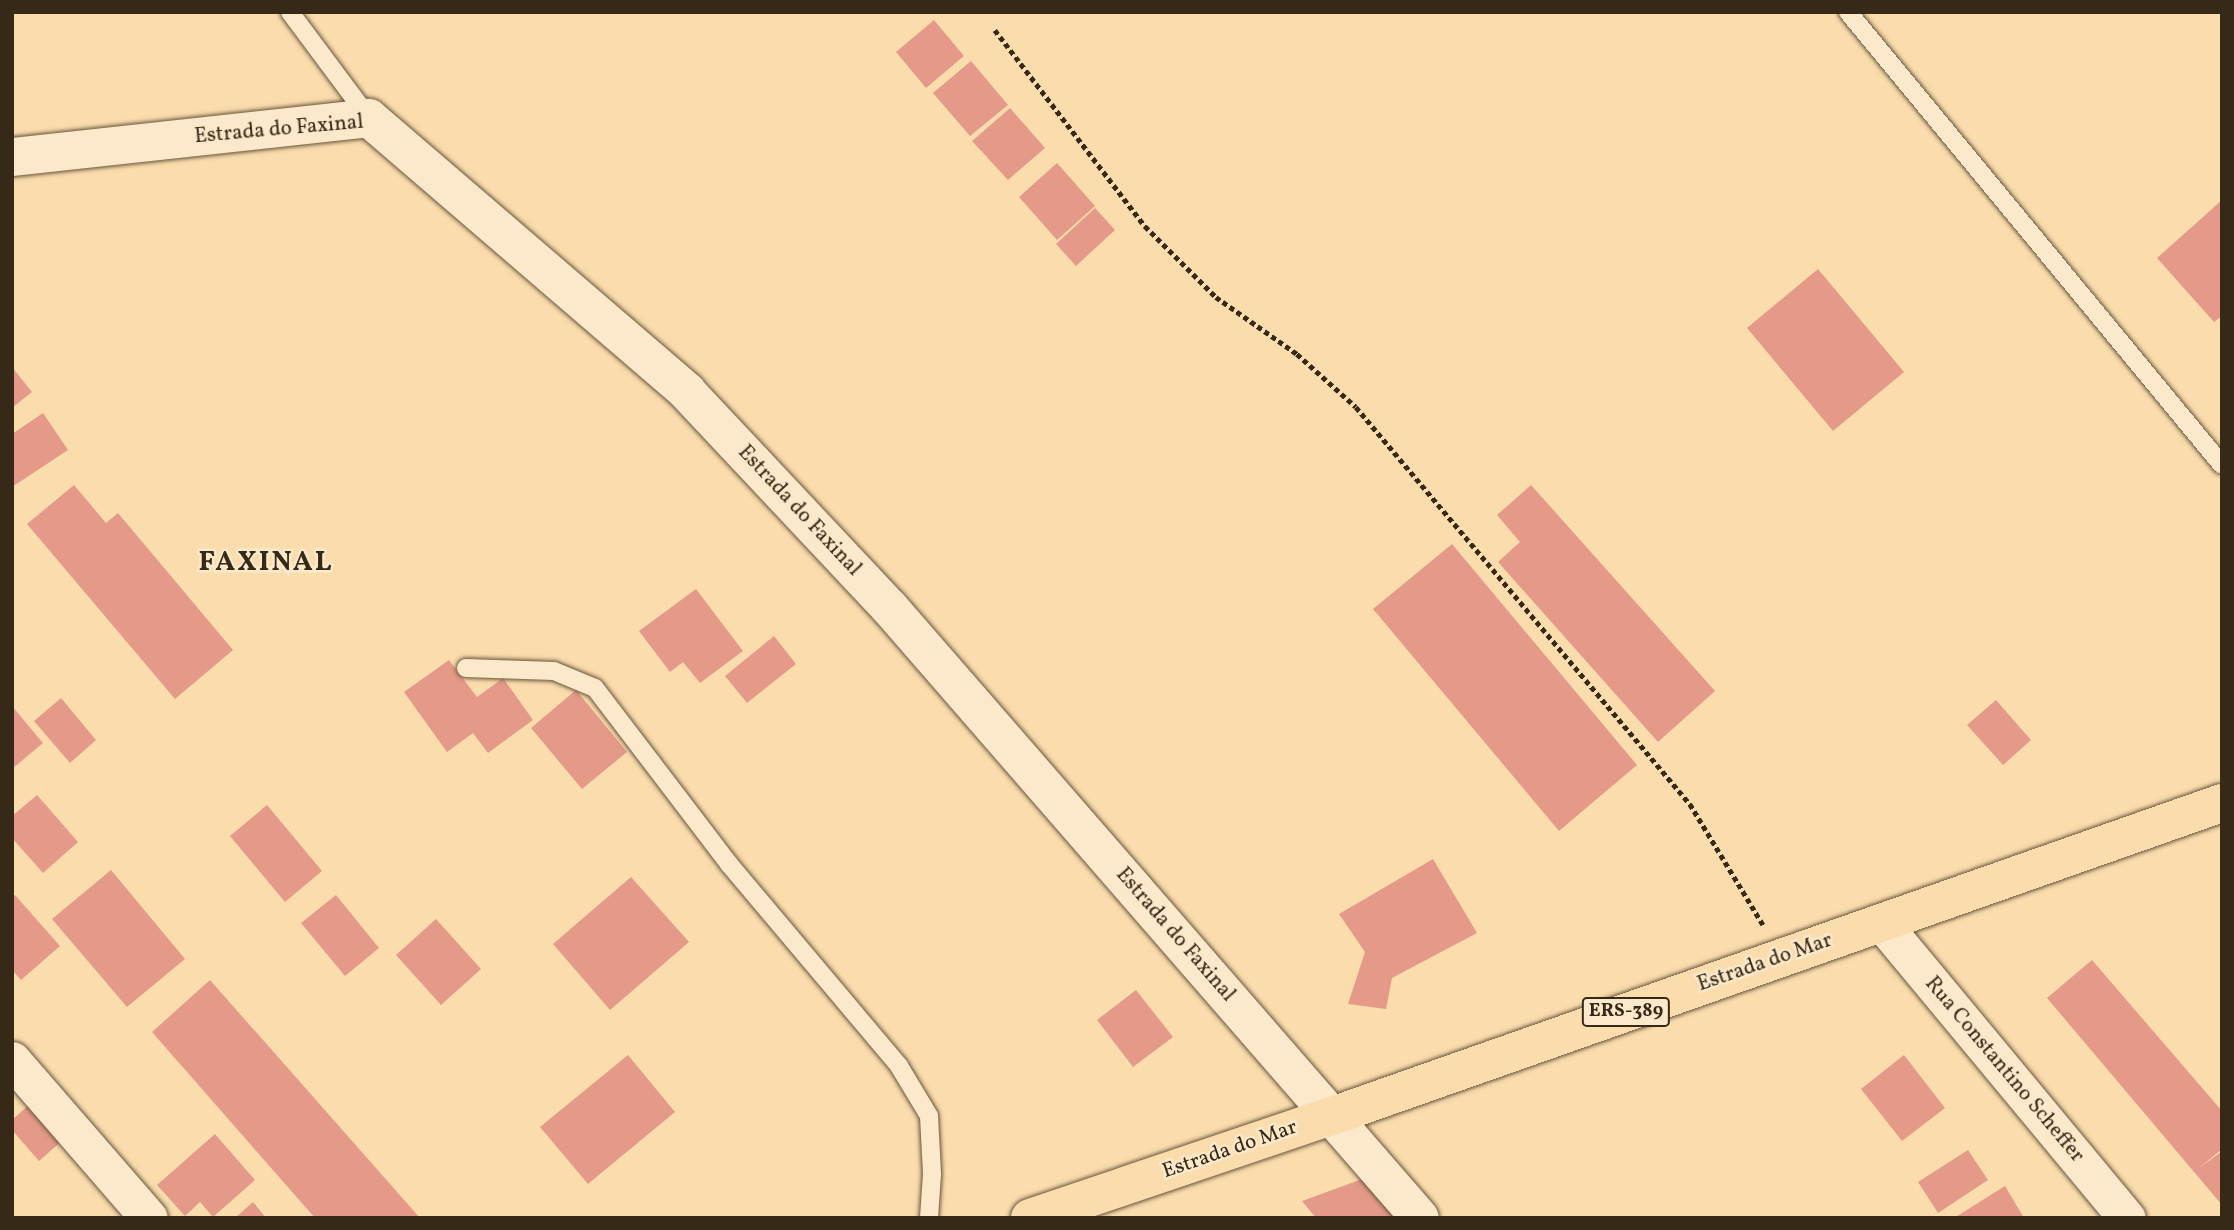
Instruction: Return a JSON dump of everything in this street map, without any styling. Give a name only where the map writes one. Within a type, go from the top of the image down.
[{"type":"main road","name":"Estrada do Mar","points":[[1030,1218],[1332,1116],[2222,803]]},
{"type":"street","name":"Estrada do Faxinal","points":[[12,157],[369,118],[687,392],[889,607],[1420,1218]]},
{"type":"street","name":"Rua Constantino Scheffer","points":[[1881,922],[2127,1218]]},
{"type":"street","points":[[12,1060],[149,1218]]},
{"type":"lane","points":[[290,12],[369,118]]},
{"type":"lane","points":[[1848,12],[2222,465]]},
{"type":"lane","points":[[466,668],[554,671],[595,688],[729,864],[899,1066],[929,1116],[932,1174],[929,1218]]},
{"type":"path","points":[[995,30],[1145,226],[1216,297],[1297,354],[1356,407],[1690,804],[1783,956]]},
{"type":"building","points":[[934,20],[964,56],[926,88],[896,52]]},
{"type":"building","points":[[971,61],[1008,105],[970,136],[933,93]]},
{"type":"building","points":[[1010,108],[1045,148],[1008,180],[972,141]]},
{"type":"building","points":[[1057,163],[1095,206],[1057,240],[1019,197]]},
{"type":"building","points":[[2222,200],[2222,316],[2214,322],[2157,258]]},
{"type":"building","points":[[1095,208],[1115,230],[1076,266],[1056,244]]},
{"type":"building","points":[[1818,269],[1904,372],[1833,431],[1747,328]]},
{"type":"building","points":[[12,367],[32,392],[12,408]]},
{"type":"building","points":[[43,413],[68,450],[12,487],[12,434]]},
{"type":"building","points":[[74,485],[106,523],[118,513],[233,650],[175,699],[27,524]]},
{"type":"building","points":[[1531,485],[1715,691],[1658,742],[1498,562],[1520,542],[1497,515]]},
{"type":"building","points":[[1452,544],[1637,765],[1559,831],[1373,609]]},
{"type":"building","points":[[696,589],[743,651],[700,683],[683,662],[670,672],[639,631]]},
{"type":"building","points":[[774,636],[796,664],[747,703],[725,676]]},
{"type":"building","points":[[449,660],[477,697],[503,678],[533,720],[488,753],[473,733],[447,752],[404,692]]},
{"type":"building","points":[[576,690],[627,752],[582,789],[531,728]]},
{"type":"building","points":[[61,698],[96,740],[70,763],[34,721]]},
{"type":"building","points":[[1996,700],[2031,740],[2003,765],[1967,725]]},
{"type":"building","points":[[12,706],[43,743],[12,769]]},
{"type":"building","points":[[37,795],[78,842],[43,873],[12,838],[12,816]]},
{"type":"building","points":[[267,805],[322,871],[285,902],[230,836]]},
{"type":"building","points":[[1433,859],[1477,933],[1392,978],[1386,1009],[1348,1004],[1365,952],[1339,914]]},
{"type":"building","points":[[111,870],[185,959],[127,1007],[52,919]]},
{"type":"building","points":[[631,877],[689,942],[610,1010],[553,944]]},
{"type":"building","points":[[15,895],[60,946],[21,980],[12,970],[12,898]]},
{"type":"building","points":[[336,895],[379,948],[345,976],[301,923]]},
{"type":"building","points":[[436,919],[481,969],[441,1005],[396,955]]},
{"type":"building","points":[[2092,960],[2222,1111],[2222,1149],[2198,1169],[2222,1151],[2222,1205],[2047,998]]},
{"type":"building","points":[[210,980],[420,1218],[315,1218],[152,1032]]},
{"type":"building","points":[[1136,990],[1173,1037],[1133,1067],[1097,1020]]},
{"type":"building","points":[[628,1055],[675,1112],[588,1184],[540,1127]]},
{"type":"building","points":[[1904,1055],[1945,1108],[1902,1141],[1861,1089]]},
{"type":"building","points":[[40,1095],[73,1131],[39,1161],[12,1130],[12,1120]]},
{"type":"building","points":[[215,1134],[255,1180],[213,1217],[200,1202],[185,1216],[157,1185]]},
{"type":"building","points":[[1968,1150],[1988,1180],[1938,1213],[1918,1182]]},
{"type":"building","points":[[1365,1178],[1399,1218],[1316,1218],[1302,1201]]},
{"type":"building","points":[[2005,1186],[2024,1218],[1954,1218]]},
{"type":"building","points":[[253,1202],[266,1218],[235,1218]]},
{"type":"district","name":"FAXINAL","points":[[266,563]]}]
